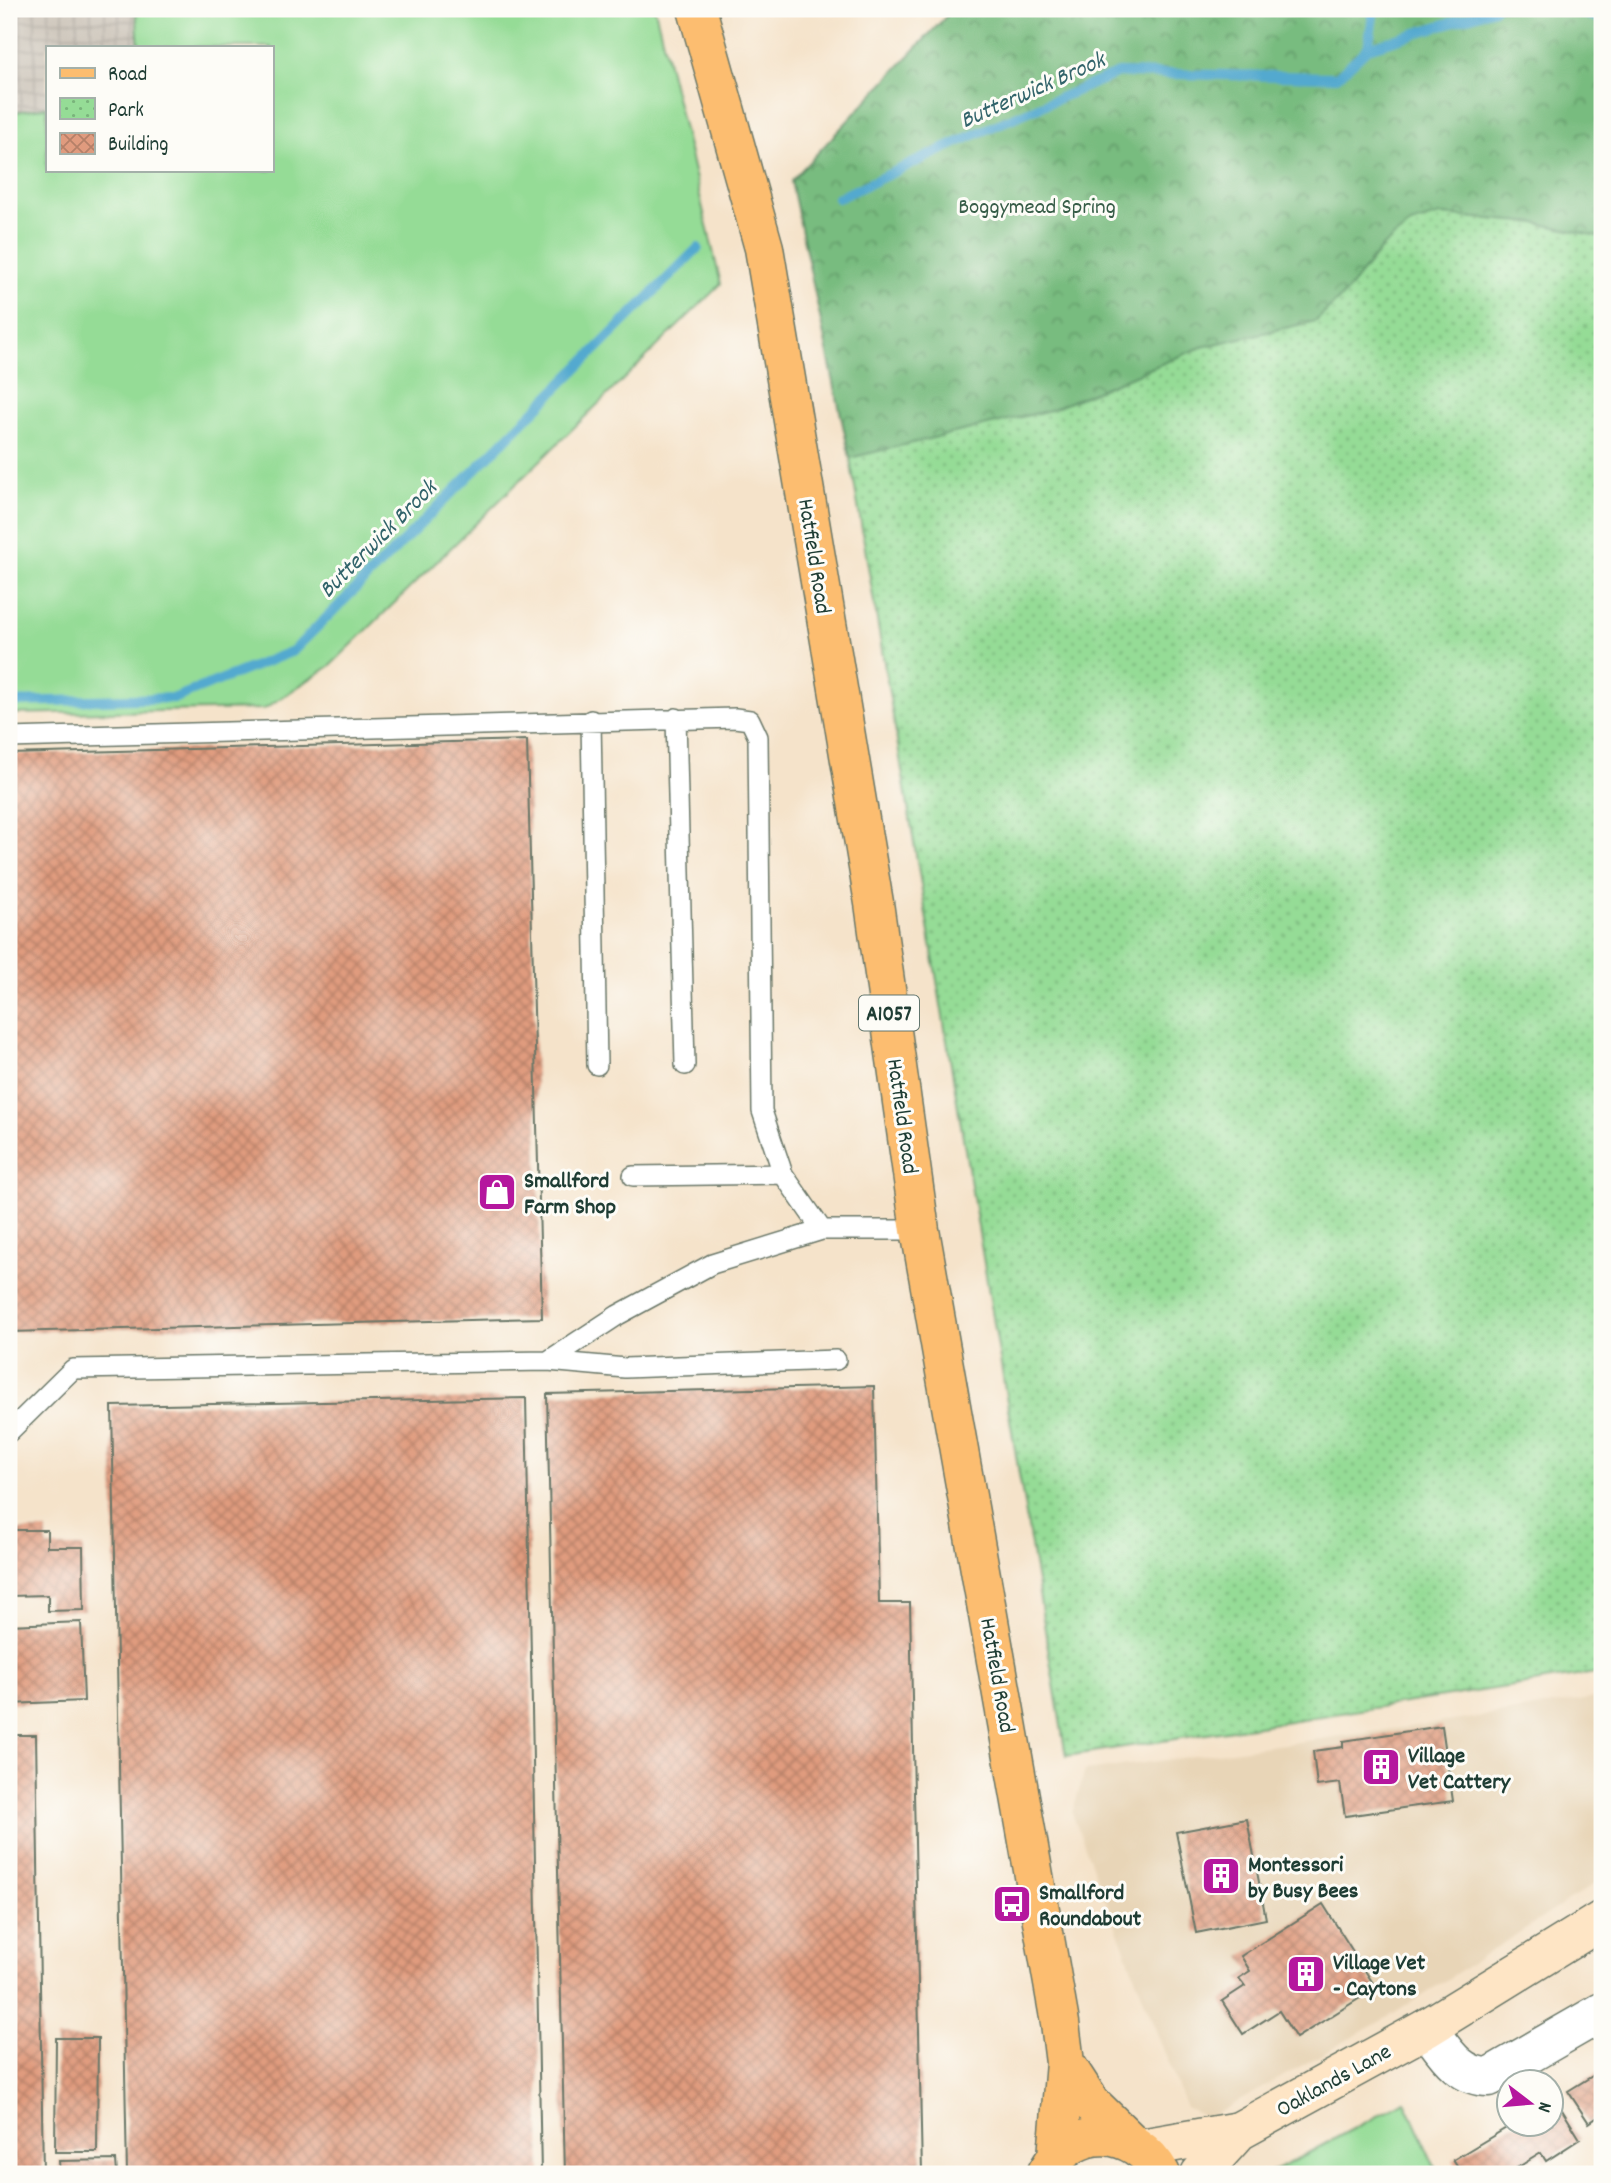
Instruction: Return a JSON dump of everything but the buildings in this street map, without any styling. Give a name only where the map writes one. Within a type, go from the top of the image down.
[{"type":"main road","name":"Hatfield Road","points":[[697,9],[764,248],[874,903],[920,1230],[1065,2063],[1052,2165]]},
{"type":"main road","name":"Hatfield Road","points":[[1065,2063],[1091,2103],[1144,2155]]},
{"type":"main road","points":[[1052,2165],[1073,2144],[1092,2137],[1112,2136],[1144,2155]]},
{"type":"street","name":"Oaklands Lane","points":[[1144,2155],[1239,2131],[1427,2028],[1602,1920]]},
{"type":"street","points":[[1427,2028],[1454,2063],[1477,2077],[1489,2077],[1602,2012]]},
{"type":"street","name":"Oaklands Lane","points":[[1199,2174],[1239,2131]]},
{"type":"lane","points":[[9,737],[676,718],[750,720],[758,737],[762,1111],[783,1174],[822,1230]]},
{"type":"lane","points":[[676,718],[685,1065]]},
{"type":"lane","points":[[591,720],[597,1065]]},
{"type":"lane","points":[[633,1176],[783,1174]]},
{"type":"lane","points":[[548,1361],[618,1315],[712,1264],[822,1230],[920,1230]]},
{"type":"lane","points":[[9,1432],[73,1369],[548,1361],[625,1368],[836,1360]]},
{"type":"shaded area","points":[[9,9],[136,9],[139,46],[46,46],[46,107],[9,113]]},
{"type":"shaded area","points":[[1602,1697],[1602,1879],[1395,2013],[1209,2118],[1186,2108],[1072,1813],[1085,1771],[1467,1719]]},
{"type":"green space","points":[[136,9],[655,9],[721,284],[330,666],[264,709],[9,714],[9,113],[46,107],[46,172],[273,172],[273,46],[139,46]]},
{"type":"green space","name":"Boggymead Spring","points":[[953,9],[1602,9],[1602,237],[1535,223],[1440,215],[1384,245],[1346,293],[1316,321],[1202,347],[1051,410],[850,458],[791,181]]},
{"type":"green space","points":[[1440,215],[1535,223],[1602,237],[1602,1672],[1066,1756],[850,458],[1051,410],[1202,347],[1316,321],[1346,293],[1384,245],[1411,224]]},
{"type":"green space","points":[[1405,2101],[1438,2174],[1269,2174]]},
{"type":"waterway","name":"Butterwick Brook","points":[[838,198],[980,132],[1118,73],[1337,77],[1368,48],[1374,9]]},
{"type":"waterway","name":"Butterwick Brook","points":[[1368,48],[1494,9]]},
{"type":"waterway","name":"Butterwick Brook","points":[[1570,9],[1602,19]]},
{"type":"waterway","name":"Butterwick Brook","points":[[9,702],[175,698],[293,651],[698,248]]},
{"type":"place","name":"Smallford Farm Shop","points":[[497,1192]]},
{"type":"place","name":"Village Vet Cattery","points":[[1381,1767]]},
{"type":"place","name":"Montessori by Busy Bees","points":[[1221,1876]]},
{"type":"place","name":"Smallford Roundabout","points":[[1012,1904]]},
{"type":"place","name":"Village Vet - Caytons","points":[[1306,1974]]}]
